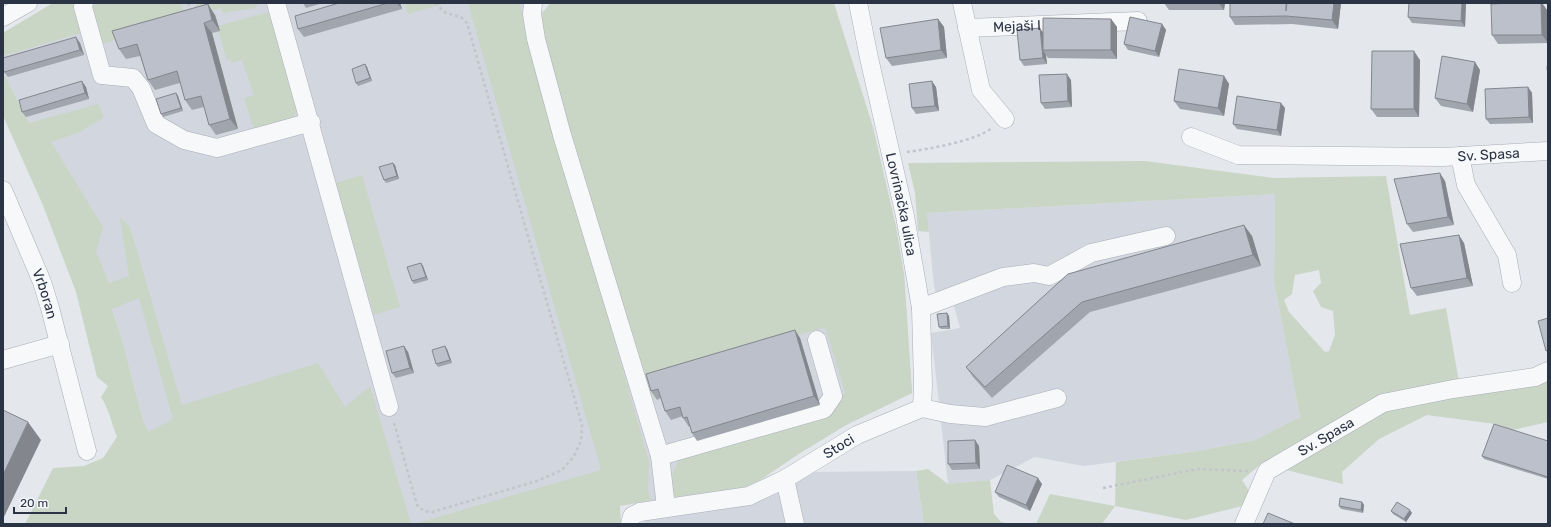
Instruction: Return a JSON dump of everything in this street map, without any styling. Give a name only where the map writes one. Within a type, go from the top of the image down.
[{"type":"street","points":[[3,17],[28,3]]},
{"type":"street","points":[[84,3],[83,7],[102,75],[133,78],[141,88],[156,124],[184,140],[217,148],[310,122]]},
{"type":"street","points":[[276,3],[289,20],[310,122],[389,407]]},
{"type":"street","points":[[533,3],[532,14],[536,39],[562,135],[660,456],[666,507]]},
{"type":"street","name":"Lovrinačka ulica","points":[[858,3],[905,216],[921,308],[923,385],[922,408]]},
{"type":"street","points":[[962,3],[981,90],[1002,117]]},
{"type":"street","name":"Mejaši I","points":[[967,28],[1138,21]]},
{"type":"street","name":"Sv. Spasa","points":[[1191,138],[1238,155],[1460,156],[1548,151]]},
{"type":"street","points":[[1460,156],[1466,185],[1507,255],[1512,283]]},
{"type":"street","name":"Vrboran","points":[[3,190],[42,282],[60,344],[87,451]]},
{"type":"street","points":[[921,308],[1003,277],[1034,273],[1049,276],[1091,253],[1166,236]]},
{"type":"street","points":[[660,456],[824,409],[833,396],[817,340]]},
{"type":"street","points":[[3,360],[60,344]]},
{"type":"street","name":"Sv. Spasa","points":[[1267,471],[1383,403],[1453,389],[1535,376],[1548,371]]},
{"type":"street","points":[[922,408],[950,414],[985,417],[1057,398]]},
{"type":"street","name":"Stoci","points":[[630,524],[632,516],[640,512],[749,496],[785,479],[857,435],[922,408]]},
{"type":"street","points":[[1244,524],[1267,471]]},
{"type":"street","points":[[785,479],[795,524]]},
{"type":"path","points":[[188,3],[192,15]]},
{"type":"path","points":[[389,407],[417,505],[424,511],[432,512],[537,481],[562,470],[574,456],[581,441],[582,425],[467,23],[461,17],[446,13],[435,3]]},
{"type":"path","points":[[891,156],[928,150],[976,137],[986,133],[1002,117]]},
{"type":"path","points":[[1103,488],[1198,469],[1267,471]]},
{"type":"shaded area","points":[[53,3],[538,3],[543,12],[540,23],[904,274],[912,393],[846,425],[757,482],[746,487],[497,524],[181,524],[142,417],[122,339],[99,269],[3,72],[3,33]]},
{"type":"shaded area","points":[[1275,194],[1274,281],[1300,417],[1255,440],[1198,451],[1084,466],[1035,457],[990,480],[948,484],[931,333],[960,328],[953,302],[940,308],[934,286],[927,213]]},
{"type":"shaded area","points":[[916,471],[924,524],[642,524],[648,517],[806,472]]},
{"type":"green space","points":[[53,3],[73,3],[77,12],[81,33],[3,56],[3,33]]},
{"type":"green space","points":[[104,3],[181,3],[186,17],[102,44],[91,6]]},
{"type":"green space","points":[[195,3],[260,3],[254,8],[223,13],[221,8],[198,14]]},
{"type":"green space","points":[[404,3],[446,3],[408,14]]},
{"type":"green space","points":[[468,3],[519,3],[649,462],[648,490],[651,500],[620,506],[621,524],[414,524],[601,470]]},
{"type":"green space","points":[[550,3],[834,3],[873,127],[896,226],[904,274],[912,393],[846,425],[757,482],[746,487],[674,497],[672,476],[679,458],[830,415],[845,392],[825,327],[650,380],[654,399],[648,400],[574,155],[540,23],[543,12]]},
{"type":"green space","points":[[273,11],[298,111],[291,119],[254,129],[244,98],[254,95],[242,60],[232,63],[231,59],[227,61],[217,26]]},
{"type":"green space","points":[[3,72],[29,123],[98,104],[104,117],[80,132],[51,142],[103,227],[96,252],[109,283],[129,276],[120,218],[130,227],[182,405],[318,363],[345,407],[370,386],[411,524],[25,524],[53,468],[84,466],[103,458],[117,437],[108,411],[101,397],[108,386],[97,377],[76,292],[42,203],[3,116]],"holes":[[[139,298],[173,419],[148,432],[142,417],[122,339],[112,309]]]},
{"type":"green space","points":[[1145,161],[1273,178],[1386,176],[1410,315],[1446,308],[1459,382],[1373,398],[1351,416],[1261,464],[1242,480],[1249,491],[1242,506],[1186,520],[1115,506],[1116,462],[1198,451],[1255,440],[1300,417],[1274,281],[1275,194],[927,213],[929,232],[918,231],[915,193],[908,163]],"holes":[[[1319,270],[1321,283],[1313,291],[1321,307],[1333,311],[1335,335],[1329,351],[1325,352],[1289,312],[1284,300],[1292,294],[1295,275]]]},
{"type":"green space","points":[[362,175],[400,307],[374,315],[336,183]]},
{"type":"green space","points":[[1548,380],[1548,422],[1513,430],[1495,424],[1427,415],[1379,439],[1342,472],[1343,484],[1282,469],[1365,421],[1399,405]]},
{"type":"green space","points":[[928,469],[948,484],[990,480],[994,514],[1001,522],[1009,524],[924,524],[916,471]]},
{"type":"green space","points":[[1050,494],[1115,506],[1102,524],[1036,524]]},
{"type":"building","points":[[339,3],[388,3],[298,29],[295,16]]},
{"type":"building","points":[[1230,3],[1286,3],[1286,11],[1287,3],[1334,3],[1332,20],[1286,16],[1230,17]]},
{"type":"building","points":[[1409,3],[1462,3],[1461,21],[1408,17]]},
{"type":"building","points":[[1541,3],[1542,35],[1492,35],[1491,4]]},
{"type":"building","points":[[208,4],[212,20],[204,23],[230,119],[209,125],[201,96],[185,100],[177,71],[148,80],[137,44],[119,49],[112,31]]},
{"type":"building","points":[[1130,17],[1162,24],[1155,51],[1124,44]]},
{"type":"building","points":[[1043,18],[1111,19],[1111,50],[1043,50]]},
{"type":"building","points":[[938,19],[941,50],[886,58],[880,28]]},
{"type":"building","points":[[1040,28],[1043,58],[1020,60],[1017,30]]},
{"type":"building","points":[[76,37],[80,50],[4,72],[3,58]]},
{"type":"building","points":[[1372,51],[1414,51],[1414,109],[1371,109]]},
{"type":"building","points":[[1442,56],[1475,62],[1467,104],[1435,98]]},
{"type":"building","points":[[365,64],[370,78],[356,83],[352,69]]},
{"type":"building","points":[[1179,69],[1224,76],[1218,108],[1174,101]]},
{"type":"building","points":[[1067,74],[1068,101],[1041,103],[1039,75]]},
{"type":"building","points":[[82,81],[85,93],[22,112],[19,100]]},
{"type":"building","points":[[932,81],[935,106],[912,108],[909,84]]},
{"type":"building","points":[[1528,87],[1529,117],[1486,119],[1485,89]]},
{"type":"building","points":[[176,93],[181,108],[161,114],[156,99]]},
{"type":"building","points":[[1237,96],[1281,103],[1277,130],[1233,124]]},
{"type":"building","points":[[393,163],[397,176],[384,180],[379,167]]},
{"type":"building","points":[[1440,173],[1448,217],[1407,224],[1394,179]]},
{"type":"building","points":[[1244,225],[1253,255],[1082,302],[985,387],[966,367],[1068,274]]},
{"type":"building","points":[[1459,235],[1467,278],[1411,288],[1400,244]]},
{"type":"building","points":[[421,263],[426,277],[412,281],[407,267]]},
{"type":"building","points":[[947,313],[948,326],[939,327],[937,314]]},
{"type":"building","points":[[1548,318],[1548,350],[1546,351],[1538,321]]},
{"type":"building","points":[[795,330],[814,396],[692,433],[687,417],[683,418],[680,407],[665,411],[658,389],[651,391],[646,374]]},
{"type":"building","points":[[404,346],[410,368],[392,373],[386,351]]},
{"type":"building","points":[[445,346],[450,360],[436,364],[432,350]]},
{"type":"building","points":[[3,410],[28,422],[3,475]]},
{"type":"building","points":[[1494,424],[1548,441],[1548,477],[1482,456]]},
{"type":"building","points":[[975,440],[976,463],[948,464],[948,441]]},
{"type":"building","points":[[1007,465],[1038,478],[1026,505],[995,492]]},
{"type":"building","points":[[1340,498],[1362,502],[1361,510],[1339,506]]},
{"type":"building","points":[[1397,502],[1410,510],[1404,519],[1391,511]]},
{"type":"building","points":[[1268,513],[1295,524],[1263,524]]}]
